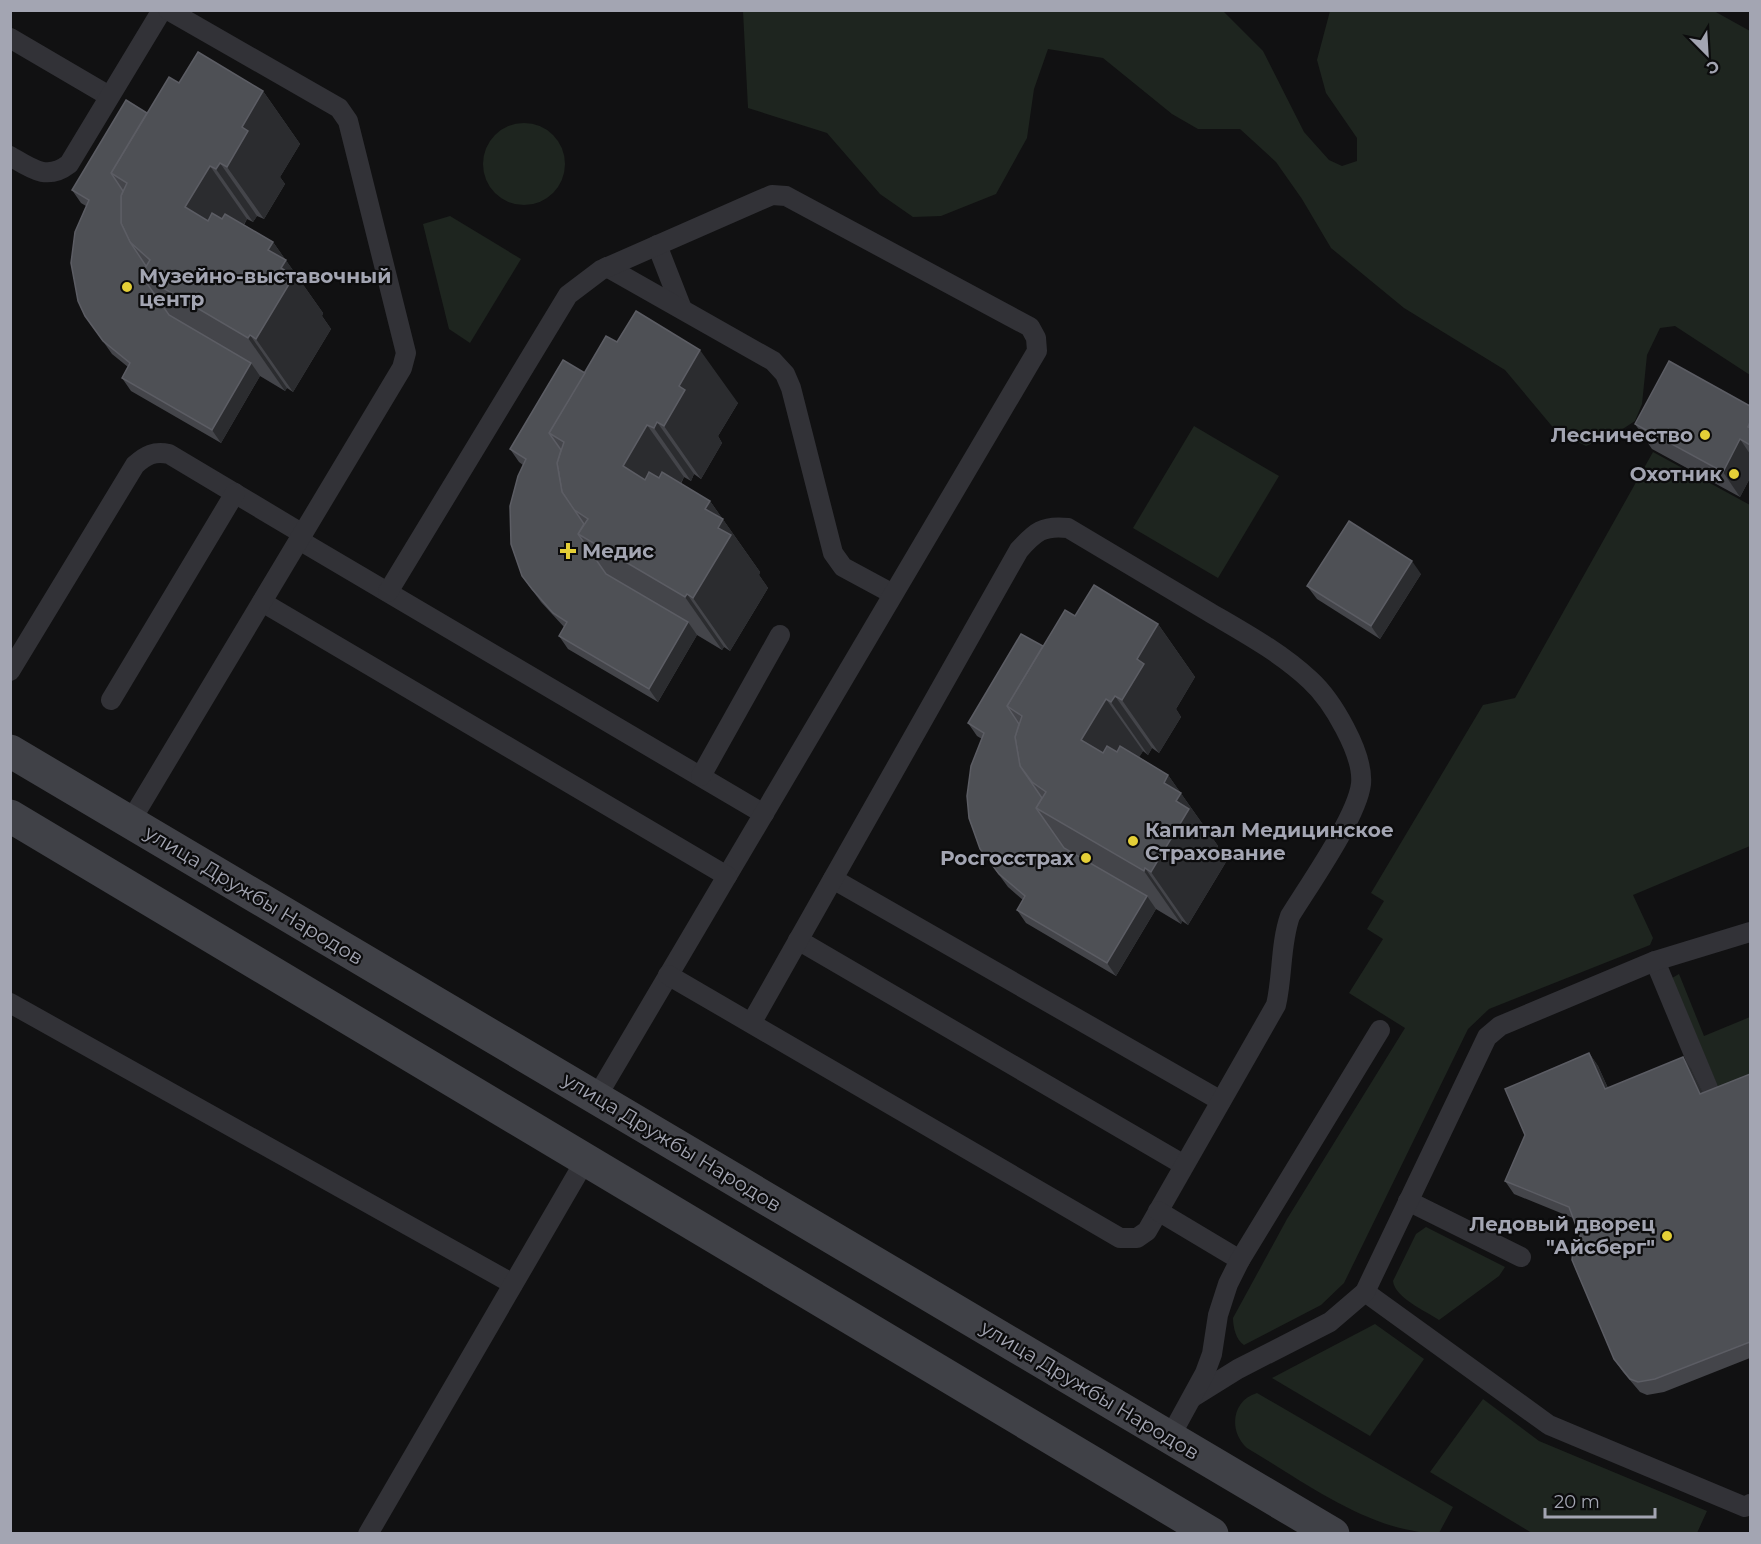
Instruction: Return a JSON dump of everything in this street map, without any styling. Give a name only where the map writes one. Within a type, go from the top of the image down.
[{"type":"main road","name":"улица Дружбы Народов","points":[[10,751],[1333,1533]]},
{"type":"main road","points":[[10,816],[1212,1533]]},
{"type":"lane","points":[[10,156],[40,174],[61,171],[69,164],[162,10]]},
{"type":"lane","points":[[130,822],[402,368],[405,353],[348,121],[339,108],[168,10]]},
{"type":"lane","points":[[10,38],[109,96]]},
{"type":"lane","points":[[388,592],[568,295],[585,279],[607,267],[772,195],[786,196],[1030,327],[1036,338],[1037,351],[596,1098]]},
{"type":"lane","points":[[657,245],[682,309]]},
{"type":"lane","points":[[607,267],[773,361],[785,374],[791,388],[833,553],[843,567],[893,594]]},
{"type":"lane","points":[[10,671],[135,465],[157,452],[169,454],[235,493],[388,592],[764,814]]},
{"type":"lane","points":[[111,700],[235,493]]},
{"type":"lane","points":[[668,975],[1120,1238],[1137,1238],[1147,1231],[1276,1005],[1284,934],[1290,916],[1355,807],[1361,783],[1358,763],[1345,730],[1332,706],[1312,682],[1291,663],[1068,528],[1050,526],[1035,532],[1019,550],[752,1022]]},
{"type":"lane","points":[[262,602],[727,876]]},
{"type":"lane","points":[[700,776],[780,635]]},
{"type":"lane","points":[[833,879],[1221,1101]]},
{"type":"lane","points":[[1193,1397],[1238,1369],[1330,1322],[1365,1292],[1487,1037],[1500,1026],[1655,961],[1750,932]]},
{"type":"lane","points":[[798,940],[1184,1165]]},
{"type":"lane","points":[[1655,961],[1710,1093]]},
{"type":"lane","points":[[10,1003],[513,1284]]},
{"type":"lane","points":[[1170,1437],[1193,1397],[1212,1354],[1218,1315],[1228,1284],[1240,1260],[1380,1030]]},
{"type":"lane","points":[[368,1533],[586,1159]]},
{"type":"lane","points":[[1408,1201],[1521,1257]]},
{"type":"lane","points":[[1158,1211],[1240,1260]]},
{"type":"lane","points":[[1365,1292],[1549,1425],[1745,1507],[1750,1504]]},
{"type":"shaded area","points":[[743,11],[1223,11],[1263,51],[1304,132],[1329,160],[1342,166],[1357,161],[1357,138],[1326,93],[1317,60],[1330,11],[1714,11],[1750,31],[1750,375],[1675,326],[1660,328],[1647,355],[1642,404],[1635,421],[1618,432],[1586,446],[1556,431],[1505,370],[1404,308],[1331,248],[1302,199],[1276,162],[1240,129],[1198,129],[1172,114],[1103,58],[1048,49],[1034,89],[1027,138],[996,194],[941,216],[913,217],[880,194],[827,133],[748,108]]},
{"type":"shaded area","points":[[524,123],[540,126],[553,135],[562,148],[565,164],[562,180],[553,193],[540,202],[524,205],[508,202],[495,193],[486,180],[483,164],[486,148],[495,135],[508,126]]},
{"type":"shaded area","points":[[450,216],[521,259],[470,343],[449,329],[423,224]]},
{"type":"shaded area","points":[[1194,426],[1279,476],[1218,578],[1133,528]]},
{"type":"shaded area","points":[[1653,452],[1750,505],[1750,846],[1633,895],[1653,938],[1650,945],[1489,1009],[1468,1029],[1344,1283],[1321,1305],[1244,1345],[1236,1333],[1233,1318],[1287,1219],[1405,1028],[1349,993],[1383,939],[1367,929],[1384,901],[1371,893],[1483,705],[1515,698]]},
{"type":"shaded area","points":[[1679,974],[1704,1036],[1750,1017],[1750,1088],[1723,1099],[1672,978]]},
{"type":"shaded area","points":[[1426,1227],[1505,1267],[1499,1276],[1439,1320],[1399,1293],[1393,1281],[1416,1234]]},
{"type":"shaded area","points":[[1375,1324],[1424,1359],[1370,1436],[1272,1378]]},
{"type":"shaded area","points":[[1257,1393],[1453,1507],[1439,1533],[1414,1531],[1389,1525],[1364,1515],[1315,1490],[1247,1448],[1237,1433],[1236,1417],[1242,1402]]},
{"type":"shaded area","points":[[1483,1399],[1539,1441],[1707,1511],[1697,1533],[1532,1533],[1430,1472]]},
{"type":"building","points":[[198,52],[263,91],[242,127],[248,131],[227,167],[220,163],[216,169],[210,166],[185,207],[208,221],[212,213],[222,219],[225,214],[273,242],[268,250],[286,260],[281,268],[294,276],[256,339],[250,335],[248,338],[141,275],[150,260],[130,242],[121,223],[121,196],[127,183],[111,173],[169,77],[179,83]]},
{"type":"building","points":[[126,100],[147,113],[111,173],[123,191],[121,223],[146,266],[141,275],[169,315],[251,363],[212,430],[122,378],[130,363],[103,341],[85,316],[78,301],[71,263],[75,232],[89,200],[72,190]]},
{"type":"building","points":[[636,311],[700,350],[679,386],[685,390],[664,426],[657,422],[654,428],[647,425],[623,466],[645,480],[649,472],[659,478],[662,472],[710,501],[705,509],[723,519],[718,528],[731,535],[693,598],[687,594],[685,597],[578,534],[588,519],[573,509],[562,492],[557,463],[564,442],[549,433],[606,336],[617,342]]},
{"type":"building","points":[[563,360],[585,373],[549,433],[561,450],[557,463],[562,492],[584,524],[578,534],[606,574],[688,622],[649,689],[559,636],[567,622],[553,613],[522,576],[511,544],[510,506],[518,476],[526,459],[510,449]]},
{"type":"building","name":"Лесничество","points":[[1669,361],[1750,406],[1748,427],[1750,428],[1750,445],[1740,439],[1723,472],[1635,424]]},
{"type":"building","points":[[1349,521],[1412,561],[1371,626],[1307,586]]},
{"type":"building","points":[[1094,585],[1158,624],[1137,659],[1144,664],[1122,700],[1115,696],[1111,702],[1106,699],[1081,740],[1103,753],[1107,746],[1117,752],[1120,746],[1168,775],[1164,783],[1181,793],[1176,801],[1189,809],[1151,872],[1145,868],[1144,871],[1036,808],[1046,792],[1032,782],[1020,766],[1015,737],[1022,716],[1007,706],[1065,610],[1075,616]]},
{"type":"building","points":[[1021,634],[1043,646],[1007,706],[1019,724],[1015,737],[1020,766],[1042,798],[1036,808],[1064,848],[1147,896],[1107,963],[1017,910],[1025,896],[999,874],[980,849],[969,818],[967,796],[971,766],[984,733],[968,723]]},
{"type":"building","name":"Ледовый дворец \"Айсберг\"","points":[[1589,1053],[1605,1089],[1683,1057],[1700,1094],[1750,1074],[1750,1342],[1655,1379],[1638,1382],[1630,1379],[1614,1359],[1572,1260],[1573,1248],[1581,1239],[1569,1207],[1505,1181],[1525,1135],[1505,1089]]},
{"type":"place","name":"Музейно-выставочный центр","points":[[127,287]]},
{"type":"place","name":"Лесничество","points":[[1705,435]]},
{"type":"place","name":"Охотник","points":[[1734,474]]},
{"type":"place","name":"Медис","points":[[568,551]]},
{"type":"place","name":"Капитал Медицинское Страхование","points":[[1133,841]]},
{"type":"place","name":"Росгосстрах","points":[[1086,858]]},
{"type":"place","name":"Ледовый дворец \"Айсберг\"","points":[[1667,1236]]}]
